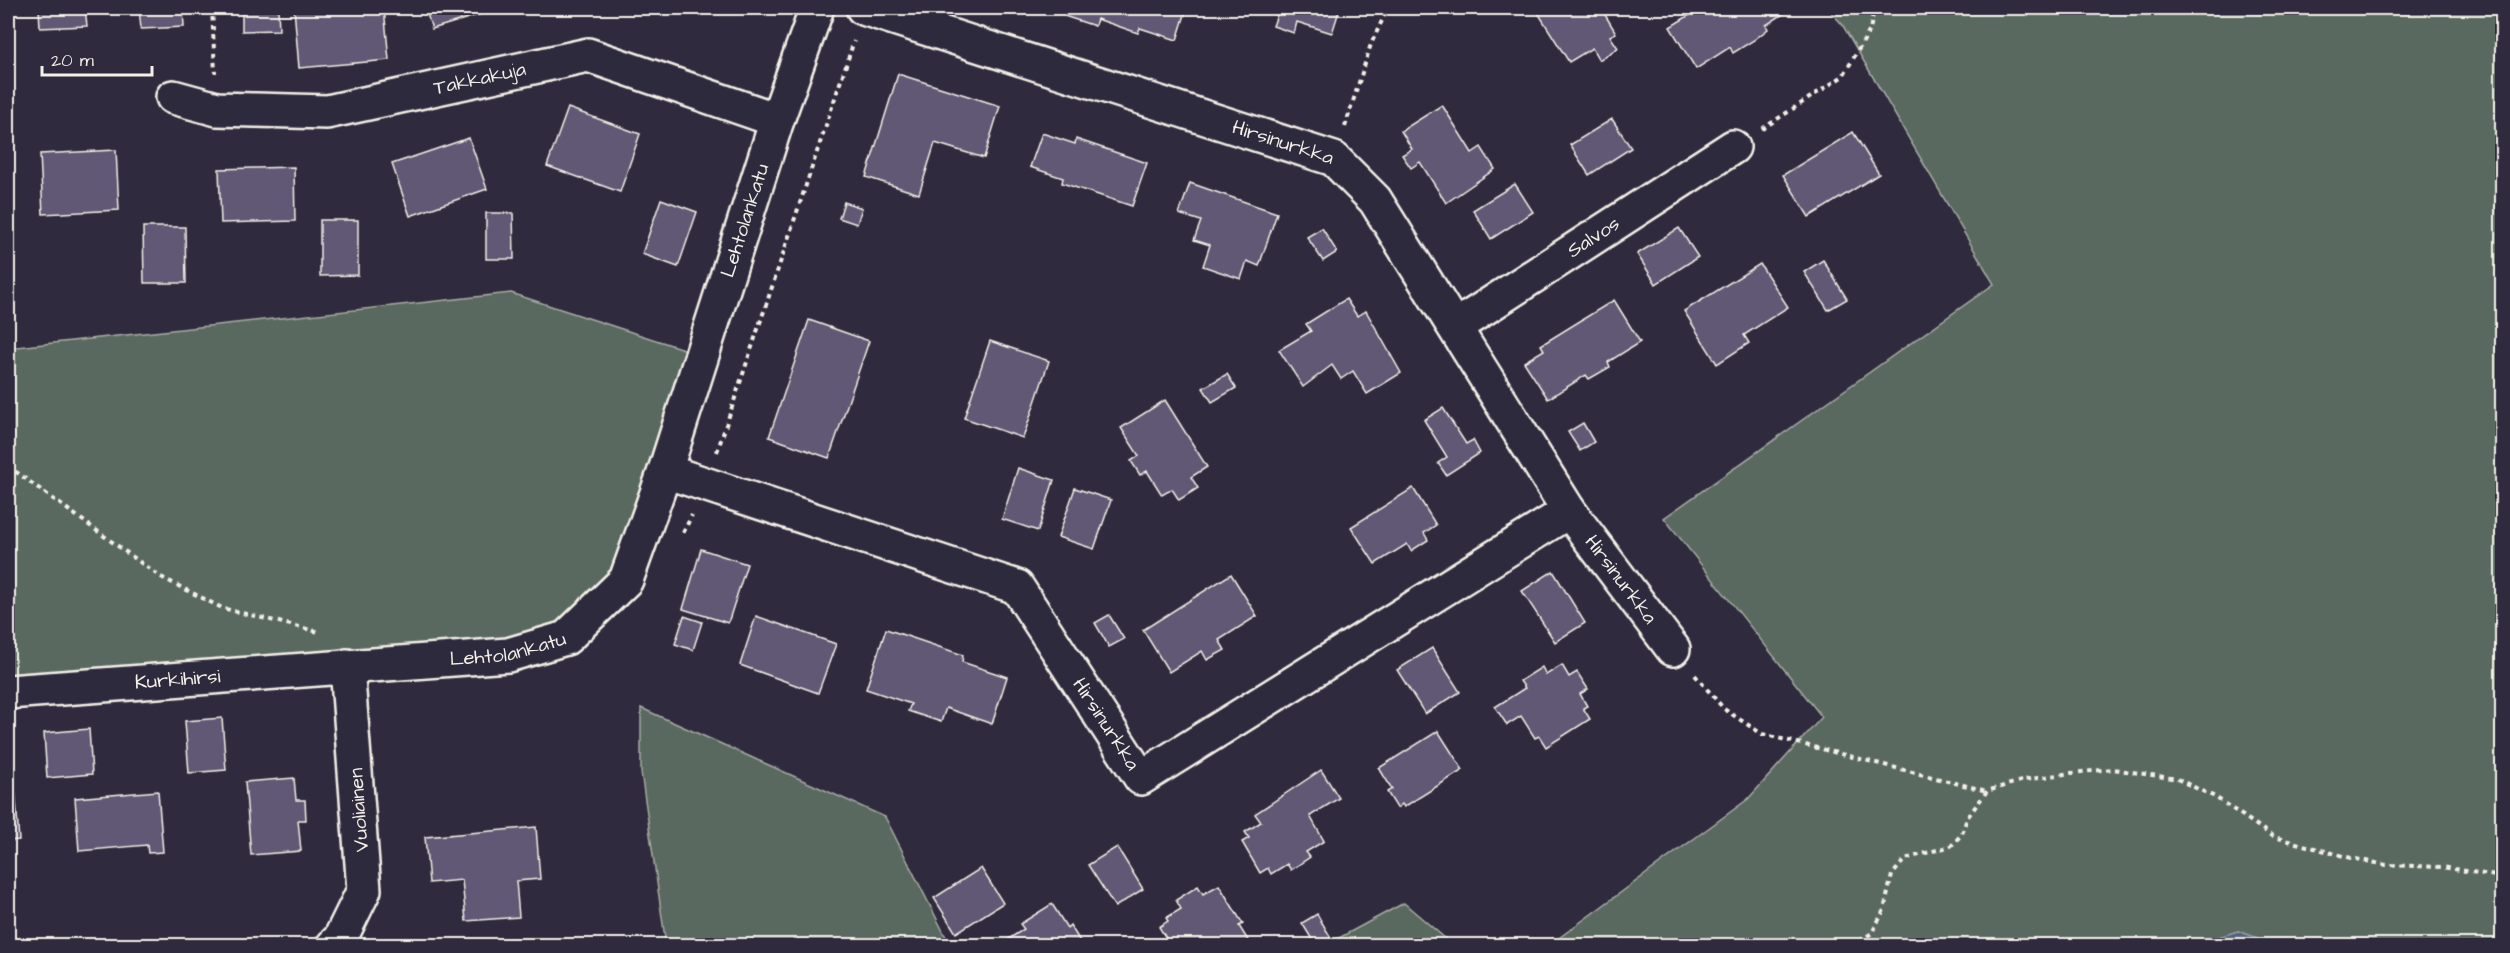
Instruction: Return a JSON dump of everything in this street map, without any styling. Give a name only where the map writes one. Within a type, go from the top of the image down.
[{"type":"street","name":"Lehtolankatu","points":[[347,666],[508,655],[566,638],[626,580],[665,471],[777,120],[817,8]]},
{"type":"street","name":"Hirsinurkka","points":[[863,8],[1334,159],[1376,200],[1569,511],[1673,649]]},
{"type":"street","name":"Takkakuja","points":[[173,97],[217,110],[327,112],[588,55],[777,120]]},
{"type":"street","name":"Salvos","points":[[1455,327],[1733,147]]},
{"type":"street","name":"Hirsinurkka","points":[[665,471],[1017,587],[1141,778],[1569,511]]},
{"type":"street","name":"Kurkihirsi","points":[[8,692],[347,666]]},
{"type":"street","name":"Vuoliainen","points":[[333,945],[340,939],[364,890],[347,666]]},
{"type":"path","points":[[212,8],[217,110]]},
{"type":"path","points":[[1334,159],[1371,44],[1389,8]]},
{"type":"path","points":[[1733,147],[1843,76],[1870,30],[1874,8]]},
{"type":"path","points":[[8,465],[159,576],[222,608],[327,634],[347,666]]},
{"type":"path","points":[[1673,649],[1724,709],[1762,734],[1987,791],[2024,780],[2113,769],[2177,779],[2215,797],[2274,837],[2386,865],[2442,867],[2502,877]]},
{"type":"path","points":[[1852,945],[1872,933],[1884,910],[1892,875],[1905,859],[1951,846],[1962,834],[1967,818],[1987,791]]},
{"type":"green space","points":[[1827,8],[2502,8],[2502,945],[2277,945],[2238,931],[2192,946],[1548,946],[1748,799],[1822,717],[1664,518],[1994,284],[1842,24]]},
{"type":"green space","points":[[511,293],[702,355],[626,580],[566,638],[8,692],[8,348]]},
{"type":"green space","points":[[641,708],[885,817],[950,945],[666,945],[641,772]]},
{"type":"green space","points":[[1404,903],[1453,945],[1326,945]]},
{"type":"water","points":[[2238,931],[2277,945],[2192,945]]},
{"type":"building","points":[[39,8],[85,8],[87,26],[40,28]]},
{"type":"building","points":[[139,8],[183,8],[184,27],[141,29]]},
{"type":"building","points":[[242,8],[278,8],[279,30],[242,31]]},
{"type":"building","points":[[294,8],[384,8],[389,60],[299,68]]},
{"type":"building","points":[[425,8],[501,8],[432,29]]},
{"type":"building","points":[[665,8],[688,8],[686,15]]},
{"type":"building","points":[[1066,8],[1187,8],[1177,40],[1140,28],[1138,33],[1097,19],[1095,26],[1064,16]]},
{"type":"building","points":[[1254,8],[1340,8],[1332,33],[1297,22],[1294,33],[1273,26],[1277,15]]},
{"type":"building","points":[[1535,8],[1601,8],[1616,33],[1610,36],[1618,48],[1599,60],[1592,48],[1569,62]]},
{"type":"building","points":[[1701,8],[1782,8],[1785,13],[1766,25],[1768,29],[1754,40],[1733,53],[1730,47],[1696,69],[1670,27]]},
{"type":"building","points":[[898,74],[1000,106],[984,158],[935,143],[919,194],[866,177]]},
{"type":"building","points":[[1442,105],[1472,153],[1481,147],[1495,169],[1446,203],[1420,162],[1411,168],[1402,155],[1412,149],[1401,131]]},
{"type":"building","points":[[568,108],[640,134],[620,192],[547,166]]},
{"type":"building","points":[[1612,119],[1631,148],[1589,175],[1570,145]]},
{"type":"building","points":[[1853,132],[1879,174],[1809,217],[1783,175]]},
{"type":"building","points":[[1042,133],[1075,144],[1076,139],[1147,163],[1132,206],[1062,183],[1063,178],[1030,167]]},
{"type":"building","points":[[469,138],[487,189],[410,216],[392,164]]},
{"type":"building","points":[[116,150],[119,210],[43,214],[40,154]]},
{"type":"building","points":[[294,167],[295,221],[221,223],[219,169]]},
{"type":"building","points":[[1190,183],[1277,213],[1259,266],[1247,261],[1241,279],[1203,266],[1210,245],[1194,240],[1201,221],[1179,214]]},
{"type":"building","points":[[1515,184],[1533,212],[1491,239],[1473,210]]},
{"type":"building","points":[[661,199],[697,212],[678,267],[642,254]]},
{"type":"building","points":[[844,202],[862,208],[857,224],[839,218]]},
{"type":"building","points":[[486,213],[513,213],[514,259],[486,259]]},
{"type":"building","points":[[320,220],[358,220],[358,275],[320,276]]},
{"type":"building","points":[[143,227],[185,227],[186,283],[144,283]]},
{"type":"building","points":[[1322,228],[1337,252],[1323,261],[1307,237]]},
{"type":"building","points":[[1679,228],[1698,257],[1656,284],[1637,254]]},
{"type":"building","points":[[1823,260],[1847,299],[1828,310],[1804,272]]},
{"type":"building","points":[[1760,264],[1788,307],[1744,335],[1749,343],[1717,364],[1684,311]]},
{"type":"building","points":[[1346,299],[1357,316],[1366,311],[1401,373],[1367,394],[1353,371],[1341,379],[1332,365],[1303,387],[1279,350],[1311,331],[1306,324]]},
{"type":"building","points":[[1614,300],[1640,342],[1608,362],[1610,367],[1589,379],[1586,375],[1548,399],[1524,362],[1544,350],[1541,345]]},
{"type":"building","points":[[809,320],[869,341],[829,458],[769,437]]},
{"type":"building","points":[[990,341],[1049,361],[1023,438],[964,418]]},
{"type":"building","points":[[1227,374],[1236,388],[1212,402],[1203,388]]},
{"type":"building","points":[[1165,400],[1207,467],[1191,477],[1198,488],[1179,500],[1172,489],[1162,495],[1147,471],[1140,475],[1131,461],[1139,456],[1121,428]]},
{"type":"building","points":[[1443,408],[1466,444],[1473,440],[1480,453],[1446,475],[1438,463],[1447,457],[1424,420]]},
{"type":"building","points":[[1583,423],[1594,442],[1580,451],[1568,432]]},
{"type":"building","points":[[1018,468],[1054,480],[1038,531],[1002,519]]},
{"type":"building","points":[[1075,488],[1111,500],[1094,549],[1058,537]]},
{"type":"building","points":[[1413,488],[1436,525],[1424,533],[1428,540],[1411,551],[1407,544],[1375,564],[1351,527]]},
{"type":"building","points":[[701,549],[747,564],[728,623],[683,609]]},
{"type":"building","points":[[1553,571],[1585,623],[1555,642],[1522,591]]},
{"type":"building","points":[[1231,574],[1257,616],[1219,640],[1225,650],[1207,660],[1202,651],[1169,672],[1143,630]]},
{"type":"building","points":[[1109,615],[1124,639],[1109,647],[1095,623]]},
{"type":"building","points":[[684,616],[702,622],[693,650],[675,644]]},
{"type":"building","points":[[756,616],[836,644],[818,693],[740,665]]},
{"type":"building","points":[[886,629],[963,655],[962,662],[1007,677],[992,724],[946,708],[941,722],[908,711],[911,704],[866,689]]},
{"type":"building","points":[[1432,648],[1460,692],[1425,714],[1397,670]]},
{"type":"building","points":[[1562,665],[1569,677],[1577,672],[1588,689],[1580,694],[1587,706],[1583,708],[1590,719],[1546,747],[1539,736],[1535,738],[1521,716],[1507,725],[1495,707],[1525,688],[1520,681],[1542,667],[1546,675]]},
{"type":"building","points":[[222,718],[226,770],[189,773],[185,721]]},
{"type":"building","points":[[89,729],[92,774],[47,778],[44,733]]},
{"type":"building","points":[[1438,731],[1463,770],[1404,807],[1402,804],[1397,808],[1387,792],[1392,789],[1379,768]]},
{"type":"building","points":[[1321,770],[1339,798],[1310,816],[1324,841],[1306,852],[1310,857],[1291,870],[1287,864],[1271,874],[1268,868],[1260,873],[1242,842],[1249,838],[1245,832],[1261,822],[1255,814]]},
{"type":"building","points":[[294,778],[296,800],[305,800],[306,820],[298,820],[301,851],[251,855],[245,782]]},
{"type":"building","points":[[15,787],[19,840],[8,841],[8,788]]},
{"type":"building","points":[[158,791],[163,852],[148,853],[147,845],[79,851],[75,798]]},
{"type":"building","points":[[536,827],[540,879],[516,881],[519,917],[466,921],[462,880],[429,883],[425,837]]},
{"type":"building","points":[[1117,847],[1143,889],[1115,907],[1088,865]]},
{"type":"building","points":[[981,868],[1003,903],[956,933],[934,898]]},
{"type":"building","points":[[1219,885],[1243,924],[1239,926],[1249,942],[1243,946],[1171,946],[1159,927],[1168,921],[1166,918],[1181,909],[1176,900],[1198,886],[1203,894]]},
{"type":"building","points":[[1052,904],[1067,928],[1070,925],[1083,946],[998,946],[1024,929],[1020,924]]},
{"type":"building","points":[[1317,914],[1331,938],[1320,946],[1316,946],[1302,923]]},
{"type":"building","points":[[182,941],[182,946],[159,946],[159,943]]}]
